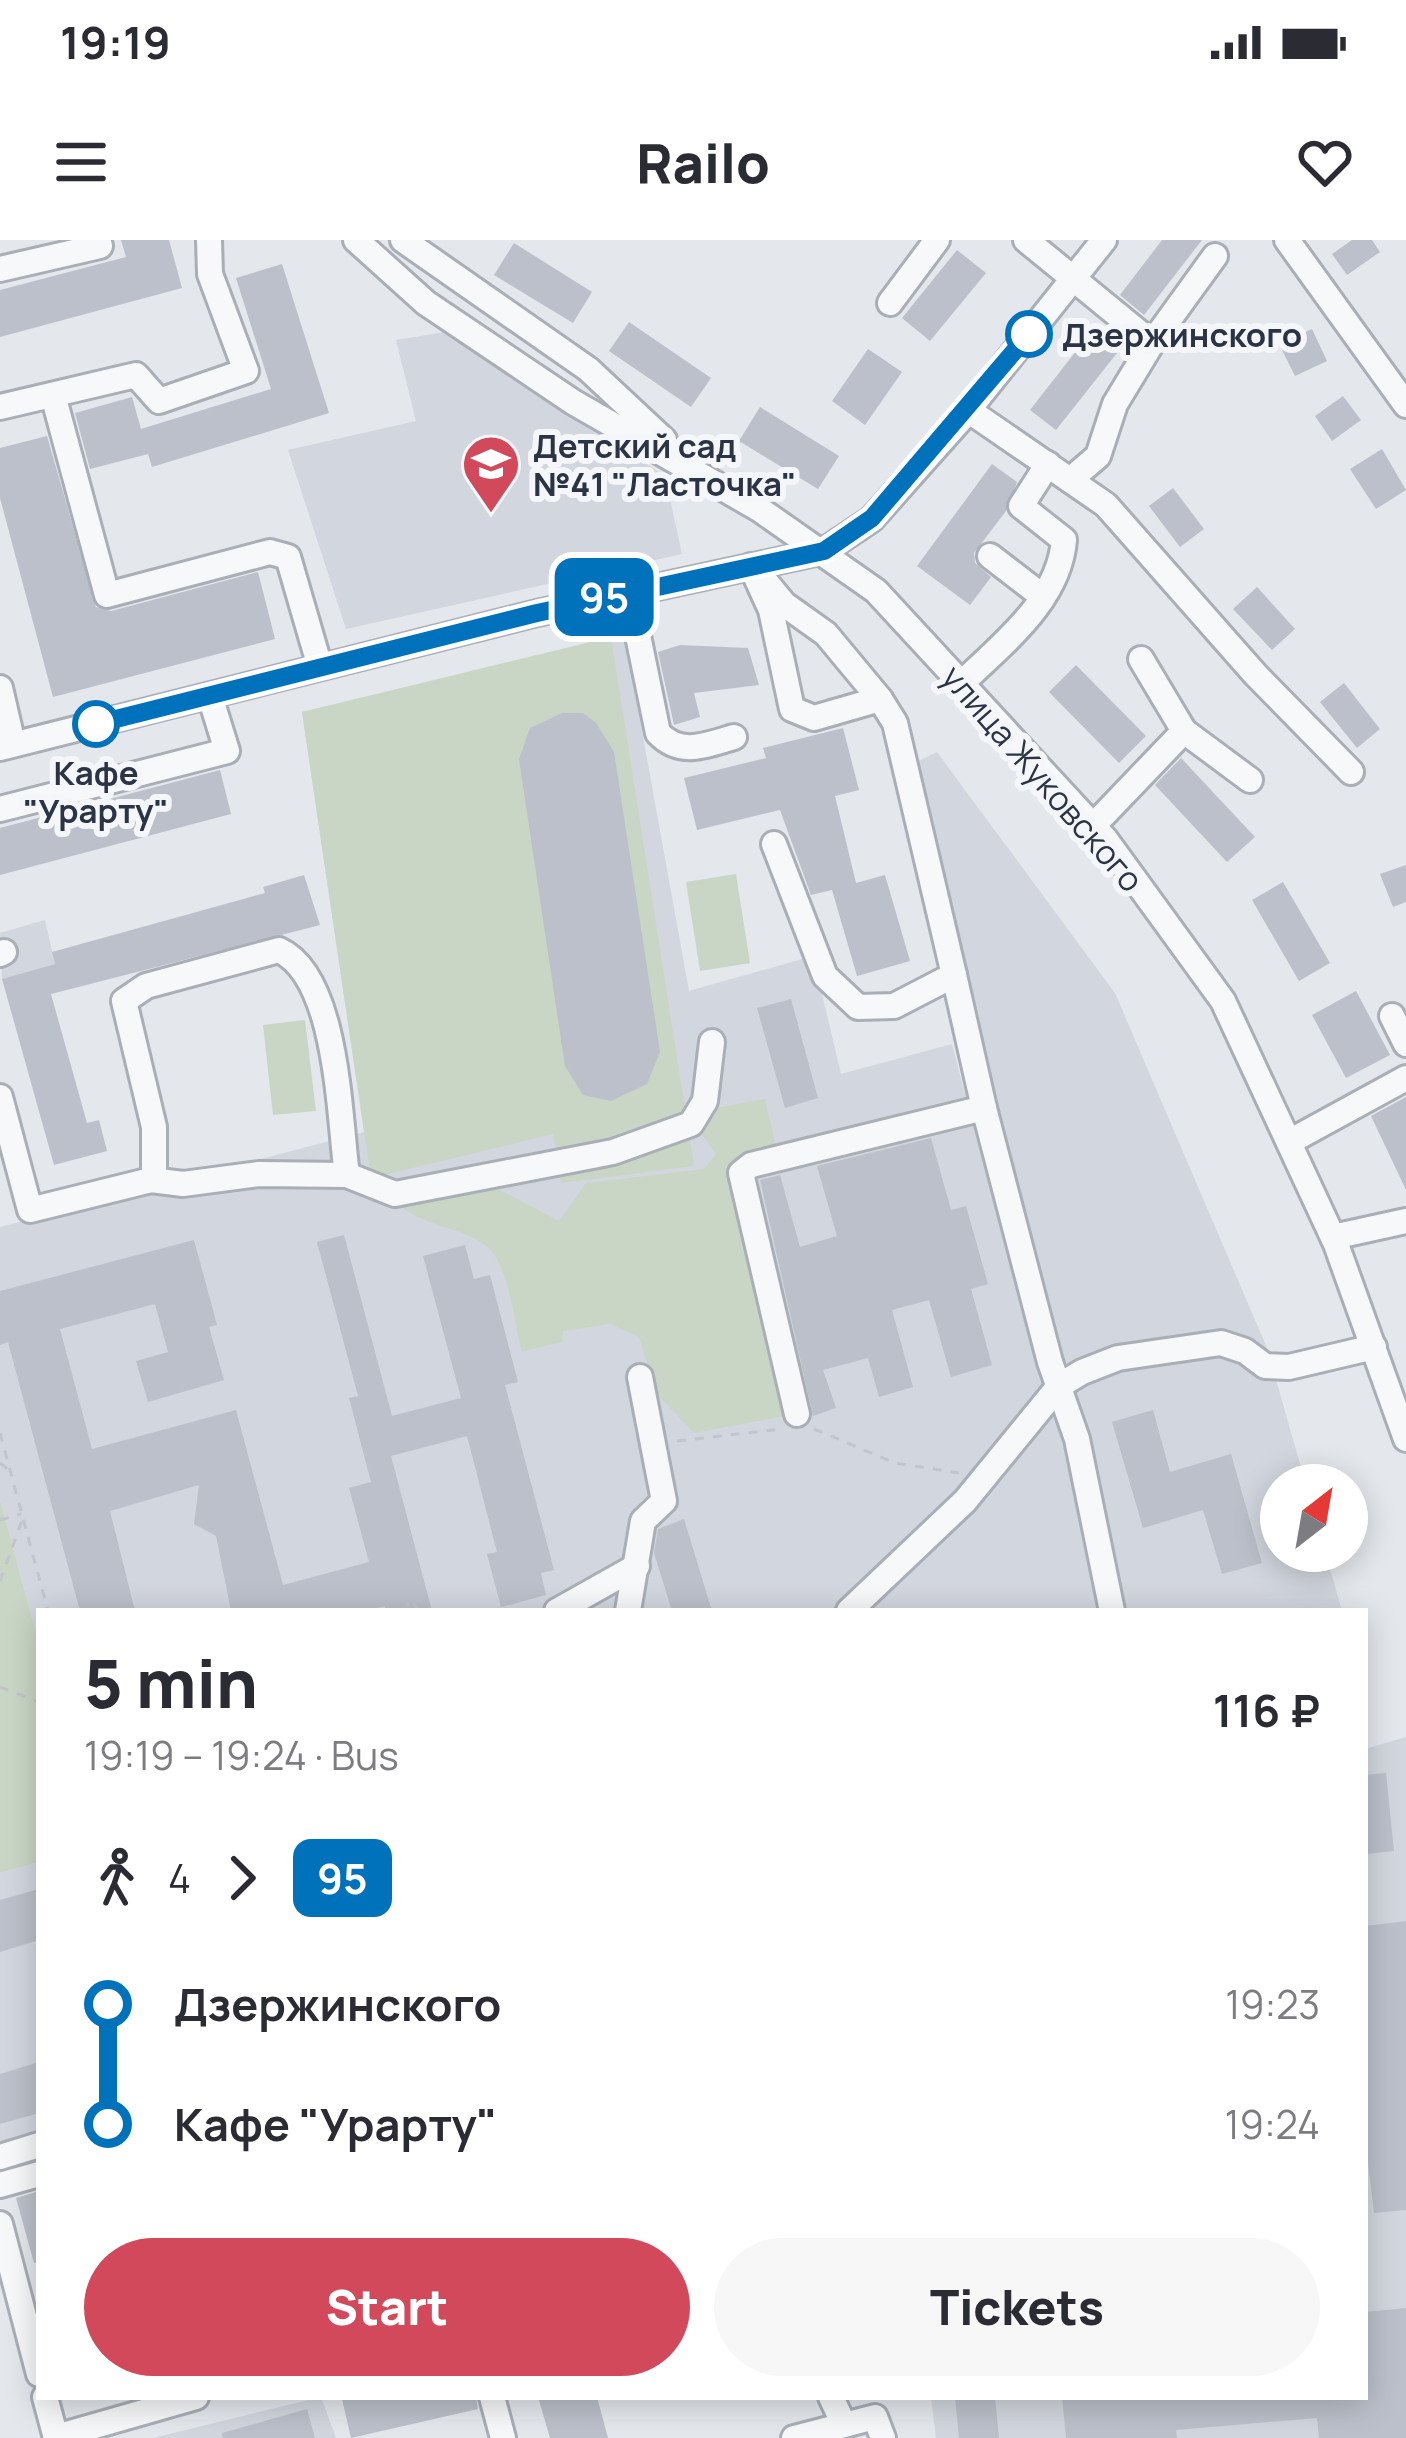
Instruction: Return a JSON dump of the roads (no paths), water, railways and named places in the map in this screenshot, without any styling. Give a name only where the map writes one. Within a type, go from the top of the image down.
[{"type":"street","points":[[0,268],[100,246],[98,240]]},
{"type":"street","points":[[0,407],[136,375],[159,400],[246,371],[210,274],[209,240]]},
{"type":"street","name":"улица Жуковского","points":[[356,240],[444,315],[573,402],[692,466],[824,551],[876,591],[1093,826],[1223,1001],[1333,1237],[1406,1439]]},
{"type":"street","name":"улица Жуковского","points":[[403,240],[588,369],[692,466]]},
{"type":"street","points":[[890,303],[938,240]]},
{"type":"street","points":[[1026,240],[1152,343]]},
{"type":"street","points":[[0,688],[6,746],[629,592],[824,551],[872,518],[968,410],[1104,240]]},
{"type":"street","points":[[1287,240],[1406,405]]},
{"type":"street","points":[[1070,480],[1098,456],[1114,404],[1215,256]]},
{"type":"street","points":[[53,395],[107,595],[270,552],[288,557],[320,667]]},
{"type":"street","points":[[968,410],[1106,505],[1255,674],[1351,772]]},
{"type":"street","points":[[962,683],[1028,620],[1062,564],[1064,540],[1022,506],[1048,464]]},
{"type":"street","points":[[989,556],[1042,596]]},
{"type":"street","points":[[752,566],[770,610],[793,709],[814,718],[880,699]]},
{"type":"street","points":[[752,566],[784,604],[826,634],[895,723],[984,1108],[1077,1439],[1111,1608]]},
{"type":"street","points":[[629,592],[658,733],[670,745],[694,748],[734,737]]},
{"type":"street","points":[[1141,659],[1184,731],[1250,780]]},
{"type":"street","points":[[0,809],[227,751],[210,696]]},
{"type":"street","points":[[1093,826],[1184,731]]},
{"type":"street","points":[[774,844],[825,976],[858,1007],[894,1006],[954,975]]},
{"type":"street","points":[[154,1180],[154,1127],[124,1001],[146,986],[279,950],[294,957],[311,978],[322,1011],[346,1175]]},
{"type":"street","points":[[1392,1016],[1406,1044]]},
{"type":"street","points":[[0,1097],[30,1210],[154,1180],[184,1184],[259,1174],[346,1175],[395,1194],[613,1152],[691,1124],[705,1101],[712,1042]]},
{"type":"street","points":[[1289,1142],[1406,1078]]},
{"type":"street","points":[[796,1423],[741,1173],[773,1160],[984,1108]]},
{"type":"street","points":[[1333,1237],[1406,1221]]},
{"type":"street","points":[[852,1608],[984,1478],[1059,1386],[1118,1358],[1221,1343],[1272,1366],[1374,1347]]},
{"type":"street","points":[[629,1608],[643,1521],[664,1501],[640,1377]]},
{"type":"street","points":[[564,1608],[635,1575]]},
{"type":"street","points":[[635,1575],[646,1608]]},
{"type":"street","points":[[0,2157],[36,2146]]},
{"type":"street","points":[[0,2185],[36,2175]]},
{"type":"street","points":[[0,2224],[32,2319],[36,2350]]},
{"type":"street","points":[[46,2400],[56,2438],[186,2400]]},
{"type":"street","points":[[493,2400],[503,2438]]},
{"type":"street","points":[[832,2400],[844,2425]]},
{"type":"street","points":[[794,2438],[875,2417],[883,2438]]},
{"type":"place","name":"Дзержинского","points":[[1029,334]]},
{"type":"place","name":"Детский сад №41 \"Ласточка\"","points":[[491,515]]},
{"type":"place","name":"Кафе \"Урарту\"","points":[[96,724]]}]
